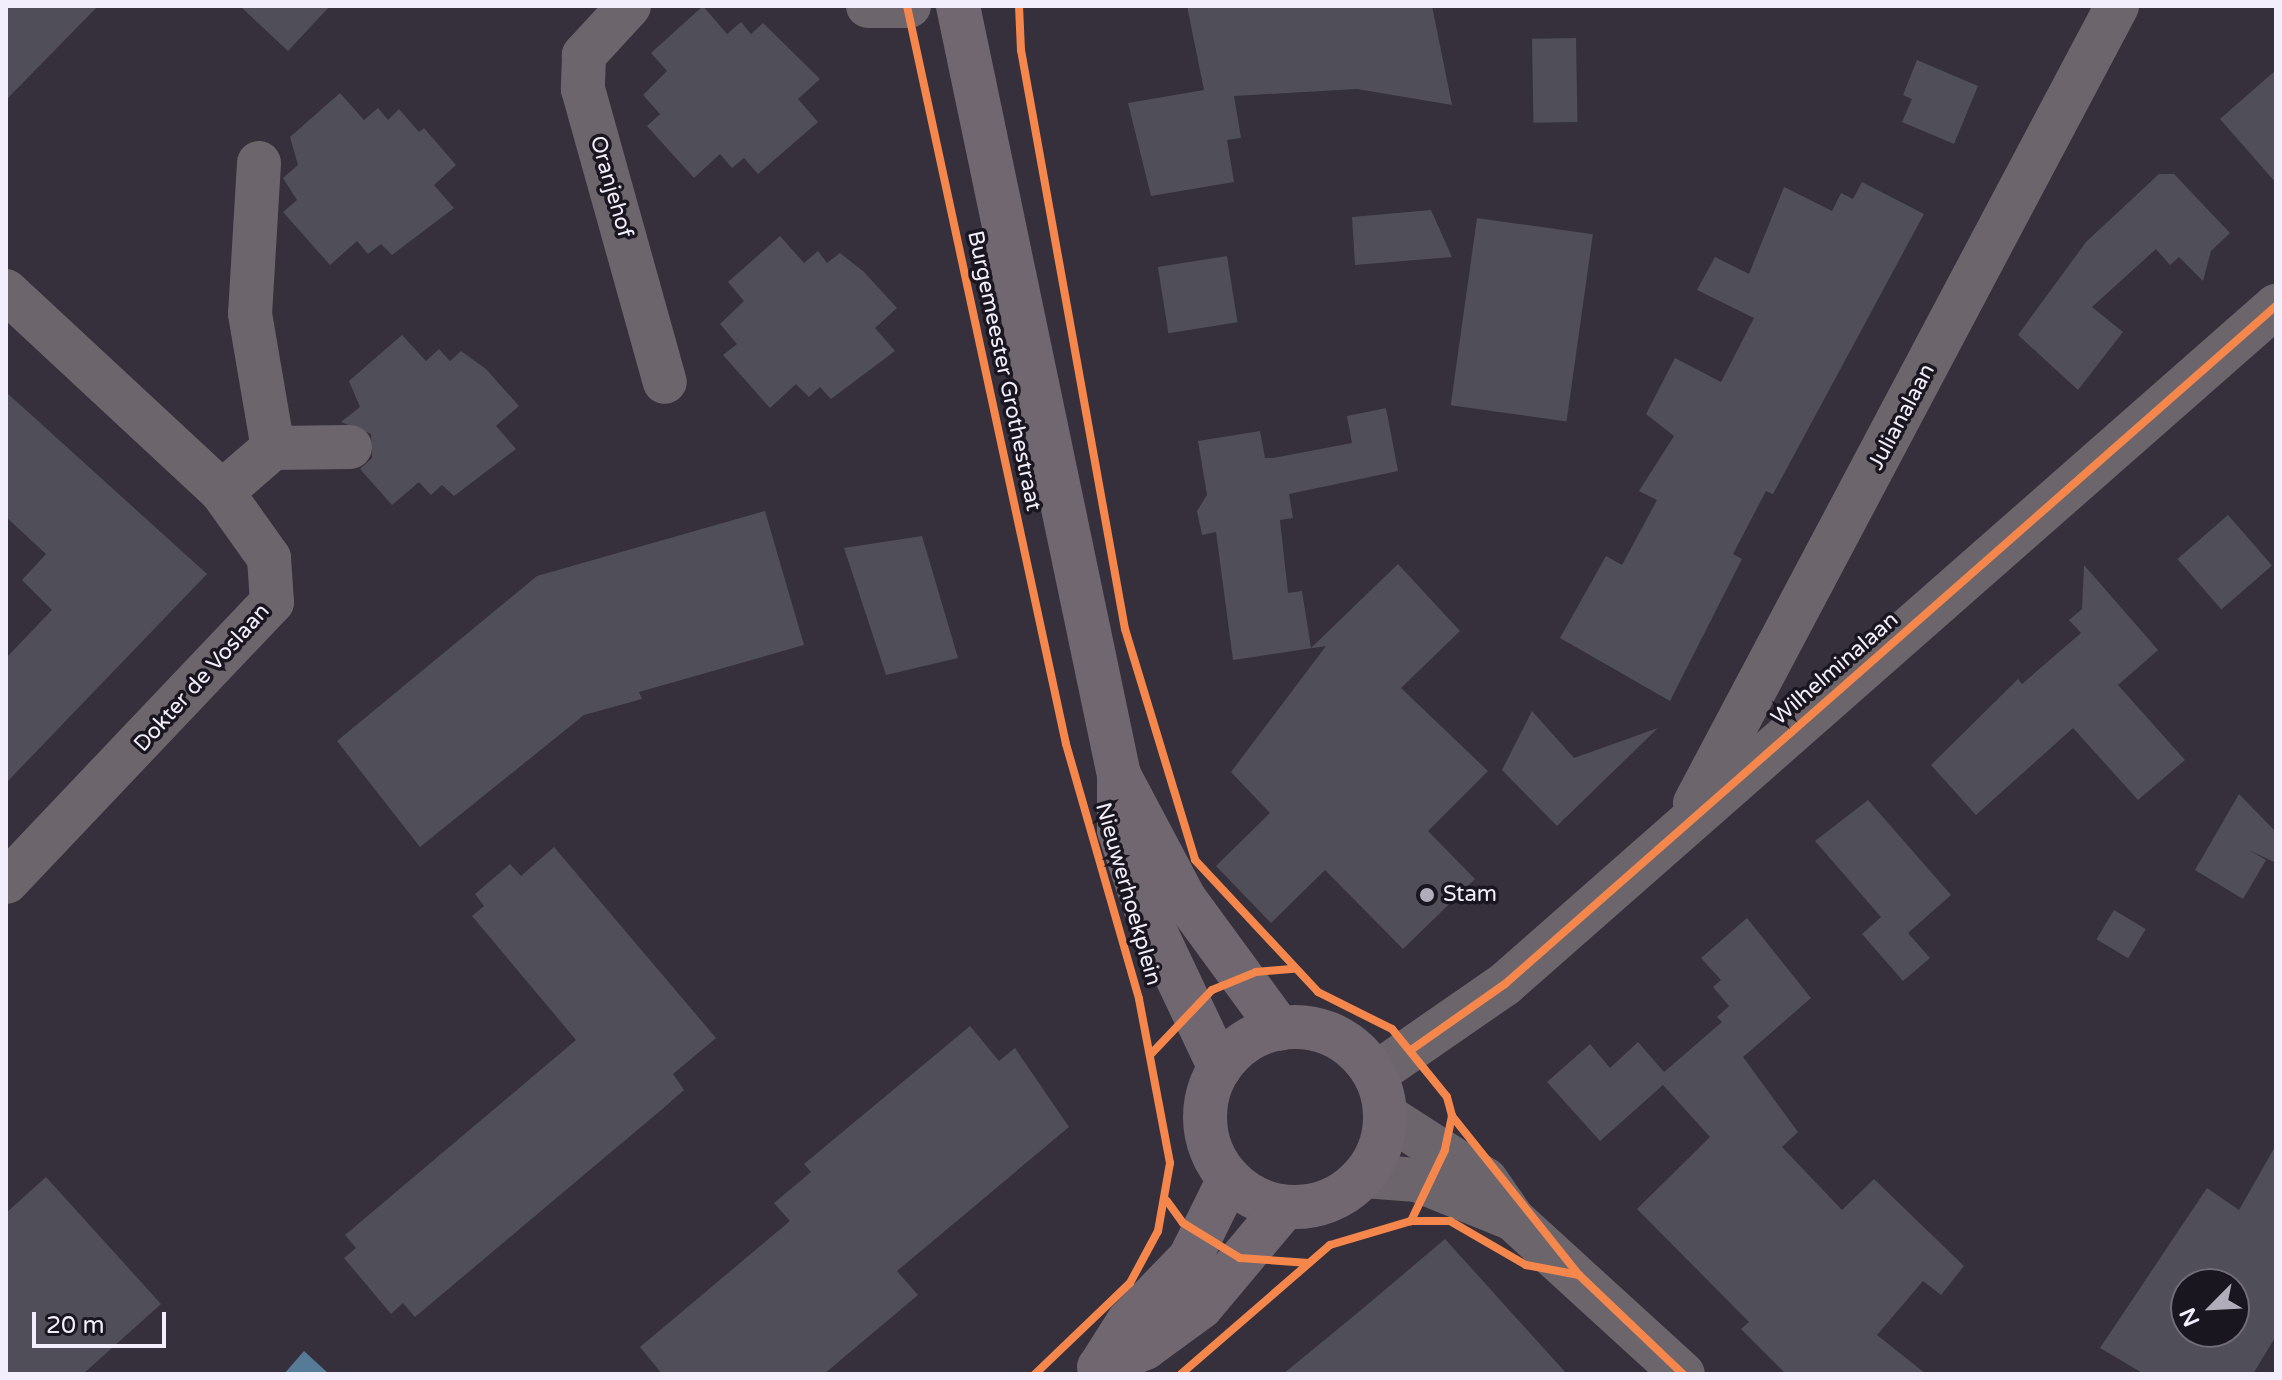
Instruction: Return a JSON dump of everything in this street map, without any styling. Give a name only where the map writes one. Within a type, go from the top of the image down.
[{"type":"main road","name":"Burgemeester Grothestraat","points":[[958,6],[1106,727]]},
{"type":"main road","name":"Nieuwerhoekplein","points":[[1106,727],[1119,775],[1184,898],[1280,1029]]},
{"type":"main road","name":"Nieuwerhoekplein","points":[[1119,775],[1119,830],[1148,916],[1220,1068]]},
{"type":"main road","points":[[1280,1029],[1333,1036],[1380,1095],[1377,1155],[1364,1176],[1332,1200],[1285,1207],[1229,1179],[1216,1160],[1205,1115],[1220,1068],[1236,1049],[1280,1029]]},
{"type":"main road","points":[[1095,1370],[1128,1322],[1197,1248],[1229,1179]]},
{"type":"main road","points":[[1095,1370],[1145,1348],[1201,1307],[1285,1207]]},
{"type":"street","name":"Oranjehof","points":[[629,6],[584,55],[583,89],[665,382]]},
{"type":"street","points":[[868,6],[909,6]]},
{"type":"street","name":"Julianalaan","points":[[1682,827],[2117,6]]},
{"type":"street","points":[[259,163],[250,314],[273,448]]},
{"type":"street","name":"Dokter de Voslaan","points":[[6,291],[222,492],[269,558],[272,602],[6,882]]},
{"type":"street","name":"Wilhelminalaan","points":[[1380,1095],[2276,306]]},
{"type":"street","points":[[222,492],[273,448],[350,447]]},
{"type":"street","points":[[1380,1095],[1486,1180],[1513,1219],[1683,1374]]},
{"type":"street","points":[[1364,1176],[1417,1180],[1513,1219]]},
{"type":"water","points":[[304,1351],[329,1374],[284,1374]]},
{"type":"building","points":[[6,6],[98,6],[6,100]]},
{"type":"building","points":[[240,6],[330,6],[288,51]]},
{"type":"building","points":[[703,6],[727,34],[741,22],[751,34],[763,23],[820,79],[798,99],[818,122],[758,174],[744,158],[732,168],[720,154],[694,178],[647,126],[660,114],[643,95],[667,71],[651,53]]},
{"type":"building","points":[[1187,6],[1432,6],[1452,105],[1357,89],[1234,96],[1241,138],[1227,140],[1234,182],[1151,196],[1128,103],[1204,90]]},
{"type":"building","points":[[1576,38],[1577,122],[1533,123],[1532,39]]},
{"type":"building","points":[[1917,60],[1978,86],[1954,144],[1902,122],[1912,99],[1903,95]]},
{"type":"building","points":[[2276,70],[2276,183],[2220,119]]},
{"type":"building","points":[[340,93],[364,120],[378,108],[388,120],[399,109],[419,132],[424,128],[456,165],[434,185],[454,208],[392,255],[381,244],[368,254],[357,241],[330,265],[283,212],[297,200],[283,178],[298,165],[290,137]]},
{"type":"building","points":[[2159,174],[2174,174],[2230,233],[2211,251],[2203,281],[2179,257],[2170,265],[2156,249],[2092,307],[2123,332],[2078,390],[2018,335],[2086,242]]},
{"type":"building","points":[[1862,182],[1924,214],[1773,494],[1766,491],[1733,554],[1742,559],[1670,701],[1560,638],[1606,556],[1622,565],[1657,500],[1639,491],[1674,436],[1646,414],[1675,358],[1721,382],[1754,318],[1697,290],[1715,257],[1749,274],[1784,187],[1832,211],[1841,193],[1853,199]]},
{"type":"building","points":[[1431,210],[1452,257],[1355,265],[1352,217]]},
{"type":"building","points":[[1477,218],[1593,234],[1567,421],[1451,405]]},
{"type":"building","points":[[780,236],[804,263],[818,251],[827,263],[840,253],[864,272],[897,308],[875,328],[895,351],[831,399],[820,387],[809,397],[796,384],[770,408],[723,355],[737,344],[720,324],[744,301],[728,282]]},
{"type":"building","points":[[1227,256],[1237,322],[1168,333],[1158,267]]},
{"type":"building","points":[[402,335],[426,361],[439,349],[450,361],[461,351],[486,369],[519,406],[496,426],[516,449],[454,496],[442,485],[431,495],[419,482],[392,505],[360,469],[372,458],[371,434],[341,422],[360,407],[349,381]]},
{"type":"building","points":[[6,392],[207,574],[6,783],[6,658],[52,610],[22,580],[46,554],[6,517]]},
{"type":"building","points":[[1386,408],[1398,471],[1289,494],[1293,518],[1280,520],[1288,593],[1302,591],[1311,648],[1398,564],[1460,631],[1401,688],[1488,771],[1428,831],[1475,879],[1403,949],[1325,870],[1271,923],[1216,866],[1270,813],[1231,772],[1326,646],[1233,660],[1216,532],[1202,535],[1197,511],[1207,495],[1198,441],[1260,431],[1265,458],[1273,458],[1352,443],[1347,416]]},
{"type":"building","points":[[765,511],[804,645],[639,692],[642,699],[584,715],[420,847],[337,741],[537,576]]},
{"type":"building","points":[[2228,515],[2272,566],[2221,610],[2177,559]]},
{"type":"building","points":[[922,536],[958,658],[886,675],[844,548]]},
{"type":"building","points":[[2084,565],[2158,650],[2118,685],[2185,760],[2138,800],[2073,728],[1976,815],[1931,765],[2018,679],[2022,684],[2081,633],[2069,620],[2082,609]]},
{"type":"building","points":[[1532,711],[1574,758],[1658,728],[1557,826],[1502,770]]},
{"type":"building","points":[[2239,794],[2276,832],[2276,863],[2249,850],[2266,860],[2243,899],[2195,870]]},
{"type":"building","points":[[1868,800],[1951,895],[1908,933],[1930,958],[1903,981],[1862,934],[1881,917],[1815,841]]},
{"type":"building","points":[[554,847],[716,1038],[673,1074],[684,1090],[667,1105],[415,1317],[403,1303],[391,1314],[344,1258],[356,1248],[345,1235],[576,1040],[472,916],[484,906],[475,894],[510,864],[521,876]]},
{"type":"building","points":[[2114,910],[2146,929],[2128,958],[2096,939]]},
{"type":"building","points":[[1747,918],[1811,998],[1743,1057],[1798,1132],[1782,1147],[1842,1210],[1874,1179],[1964,1266],[1941,1295],[1923,1281],[1877,1335],[1926,1374],[1786,1374],[1741,1329],[1749,1322],[1637,1209],[1710,1137],[1663,1085],[1600,1141],[1547,1082],[1590,1044],[1610,1068],[1638,1042],[1664,1072],[1722,1022],[1717,1017],[1729,1006],[1713,987],[1721,980],[1701,958]]},
{"type":"building","points":[[970,1026],[999,1061],[1015,1048],[1069,1127],[897,1271],[918,1295],[824,1374],[662,1374],[640,1347],[790,1221],[774,1203],[811,1172],[804,1164]]},
{"type":"building","points":[[2276,1145],[2276,1336],[2253,1374],[2144,1374],[2100,1348],[2207,1188],[2239,1210]]},
{"type":"building","points":[[46,1177],[161,1304],[83,1374],[6,1374],[6,1213]]},
{"type":"building","points":[[1445,1239],[1567,1374],[1283,1374],[1361,1310]]},
{"type":"cycle path","points":[[907,6],[1066,744],[1139,999],[1170,1163],[1158,1231],[1130,1283],[1035,1374]]},
{"type":"cycle path","points":[[1019,6],[1021,50],[1125,629],[1195,860],[1318,992],[1392,1029],[1447,1097],[1452,1116],[1445,1150],[1411,1221]]},
{"type":"cycle path","points":[[1411,1050],[1505,984],[2276,306]]},
{"type":"cycle path","points":[[1151,1054],[1212,990],[1256,972],[1294,969]]},
{"type":"cycle path","points":[[1452,1116],[1579,1275],[1683,1374]]},
{"type":"cycle path","points":[[1167,1201],[1183,1223],[1240,1258],[1309,1263]]},
{"type":"cycle path","points":[[1181,1374],[1330,1245],[1411,1221],[1450,1221],[1526,1265],[1579,1275]]},
{"type":"place","name":"Stam","points":[[1427,895]]}]
